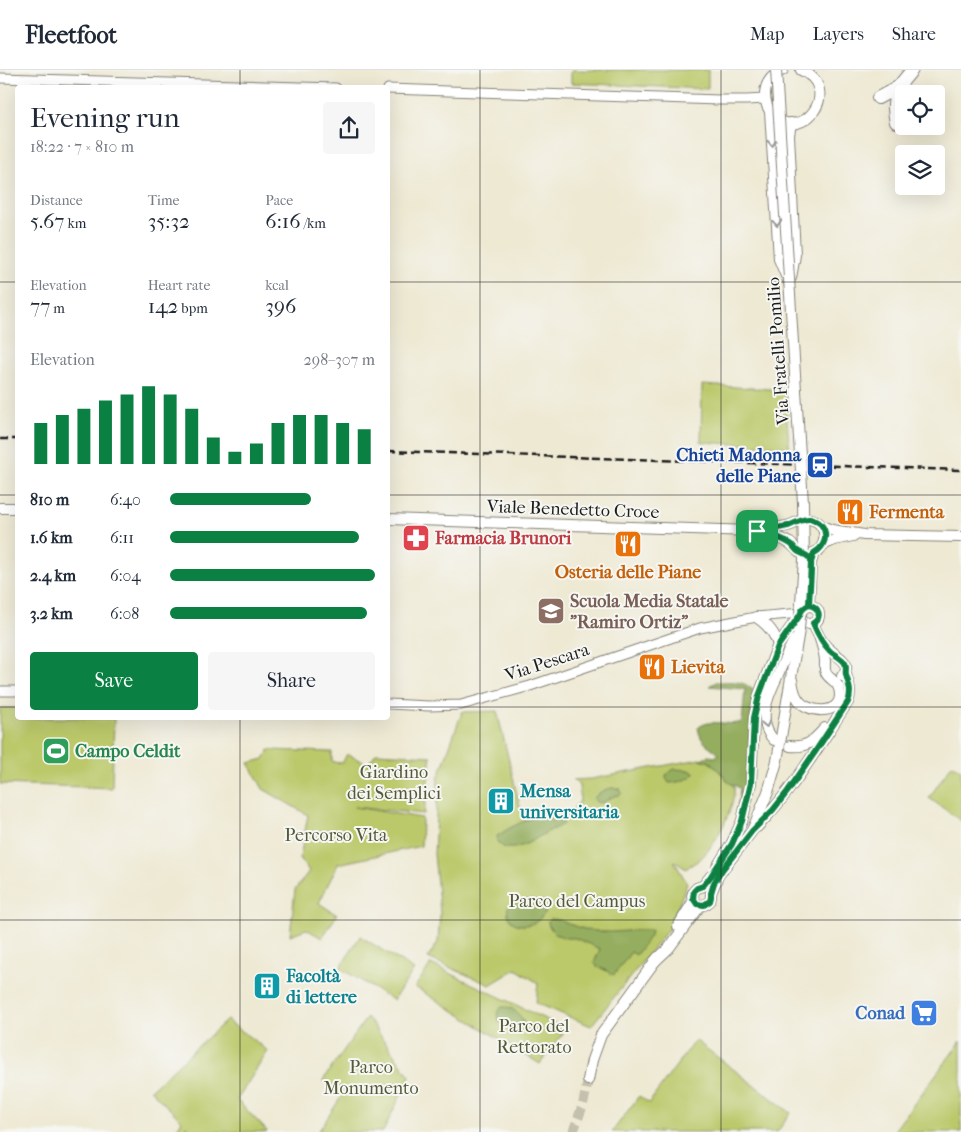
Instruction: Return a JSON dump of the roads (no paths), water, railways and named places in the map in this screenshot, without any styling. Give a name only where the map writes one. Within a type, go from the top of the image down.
[{"type":"highway","points":[[900,85],[912,70]]},
{"type":"highway","points":[[878,98],[895,89]]},
{"type":"highway","points":[[895,95],[893,106],[895,117]]},
{"type":"main road","points":[[767,70],[768,82]]},
{"type":"main road","name":"Via Fratelli Pomilio","points":[[752,831],[768,792],[777,761],[799,630],[804,560],[804,503],[776,70]]},
{"type":"main road","points":[[783,70],[774,75],[768,82],[765,90],[765,99],[770,111],[779,259],[790,287]]},
{"type":"main road","points":[[770,111],[779,120],[791,123],[804,120],[812,115],[817,108],[819,90],[816,81],[805,71]]},
{"type":"main road","points":[[790,287],[795,255],[789,135],[791,123]]},
{"type":"main road","points":[[0,508],[15,508]]},
{"type":"main road","name":"Viale Benedetto Croce","points":[[390,519],[757,531]]},
{"type":"main road","points":[[810,556],[798,551],[792,544],[790,533],[796,524],[807,519],[816,521],[821,526],[825,535],[823,545]]},
{"type":"main road","points":[[757,531],[796,524]]},
{"type":"main road","points":[[821,526],[832,530],[864,535],[961,537]]},
{"type":"main road","points":[[757,531],[778,537],[792,544]]},
{"type":"main road","points":[[810,556],[823,545],[834,540],[864,535]]},
{"type":"main road","points":[[809,605],[810,556]]},
{"type":"main road","points":[[801,614],[804,622],[810,624],[818,620],[819,616],[814,606],[809,605],[804,608],[778,646],[756,707],[751,783],[742,821],[732,844],[711,876],[707,889],[711,897],[710,901],[706,904],[697,903],[692,896],[694,891],[697,888],[707,889],[714,883],[752,831],[773,810],[815,752],[850,697],[849,684],[845,672],[846,664],[829,650],[820,639]]},
{"type":"main road","points":[[756,617],[770,628],[778,646]]},
{"type":"main road","points":[[792,675],[798,700],[807,707],[818,710],[830,709],[838,702],[840,697],[839,687],[825,671],[826,664],[820,639],[813,623]]},
{"type":"main road","points":[[774,740],[766,730],[765,711],[767,698],[799,630]]},
{"type":"main road","points":[[826,664],[827,661],[834,657],[840,658]]},
{"type":"main road","points":[[832,678],[841,677],[845,672]]},
{"type":"main road","points":[[790,746],[802,746],[813,741],[845,706]]},
{"type":"main road","points":[[711,876],[722,870]]},
{"type":"main road","points":[[588,1080],[592,1060],[601,1035],[654,962],[669,948],[697,903]]},
{"type":"street","points":[[0,78],[235,85]]},
{"type":"street","points":[[390,89],[719,100],[765,99]]},
{"type":"street","name":"Via Pescara","points":[[390,704],[460,705],[530,686],[700,628],[756,617],[801,614]]},
{"type":"street","points":[[0,691],[15,691]]},
{"type":"tunnel","points":[[573,1132],[583,1105],[588,1080]]},
{"type":"railway","points":[[0,439],[15,439]]},
{"type":"railway","points":[[390,451],[961,470]]},
{"type":"place","name":"Chieti Madonna delle Piane","points":[[820,465]]},
{"type":"place","name":"Fermenta","points":[[850,512]]},
{"type":"place","name":"Farmacia Brunori","points":[[416,538]]},
{"type":"place","name":"Osteria delle Piane","points":[[628,544]]},
{"type":"place","name":"Scuola Media Statale \"Ramiro Ortiz\"","points":[[551,611]]},
{"type":"place","name":"Lievita","points":[[652,667]]},
{"type":"place","name":"Campo Celdit","points":[[56,751]]},
{"type":"place","name":"Mensa universitaria","points":[[501,801]]},
{"type":"place","name":"Facoltà di lettere","points":[[267,986]]},
{"type":"place","name":"Conad","points":[[924,1013]]},
{"type":"park label","name":"Giardino dei Semplici","points":[[394,782]]},
{"type":"park label","name":"Percorso Vita","points":[[336,835]]},
{"type":"park label","name":"Parco del Campus","points":[[577,901]]},
{"type":"park label","name":"Parco del Rettorato","points":[[534,1036]]},
{"type":"park label","name":"Parco Monumento","points":[[371,1077]]}]
